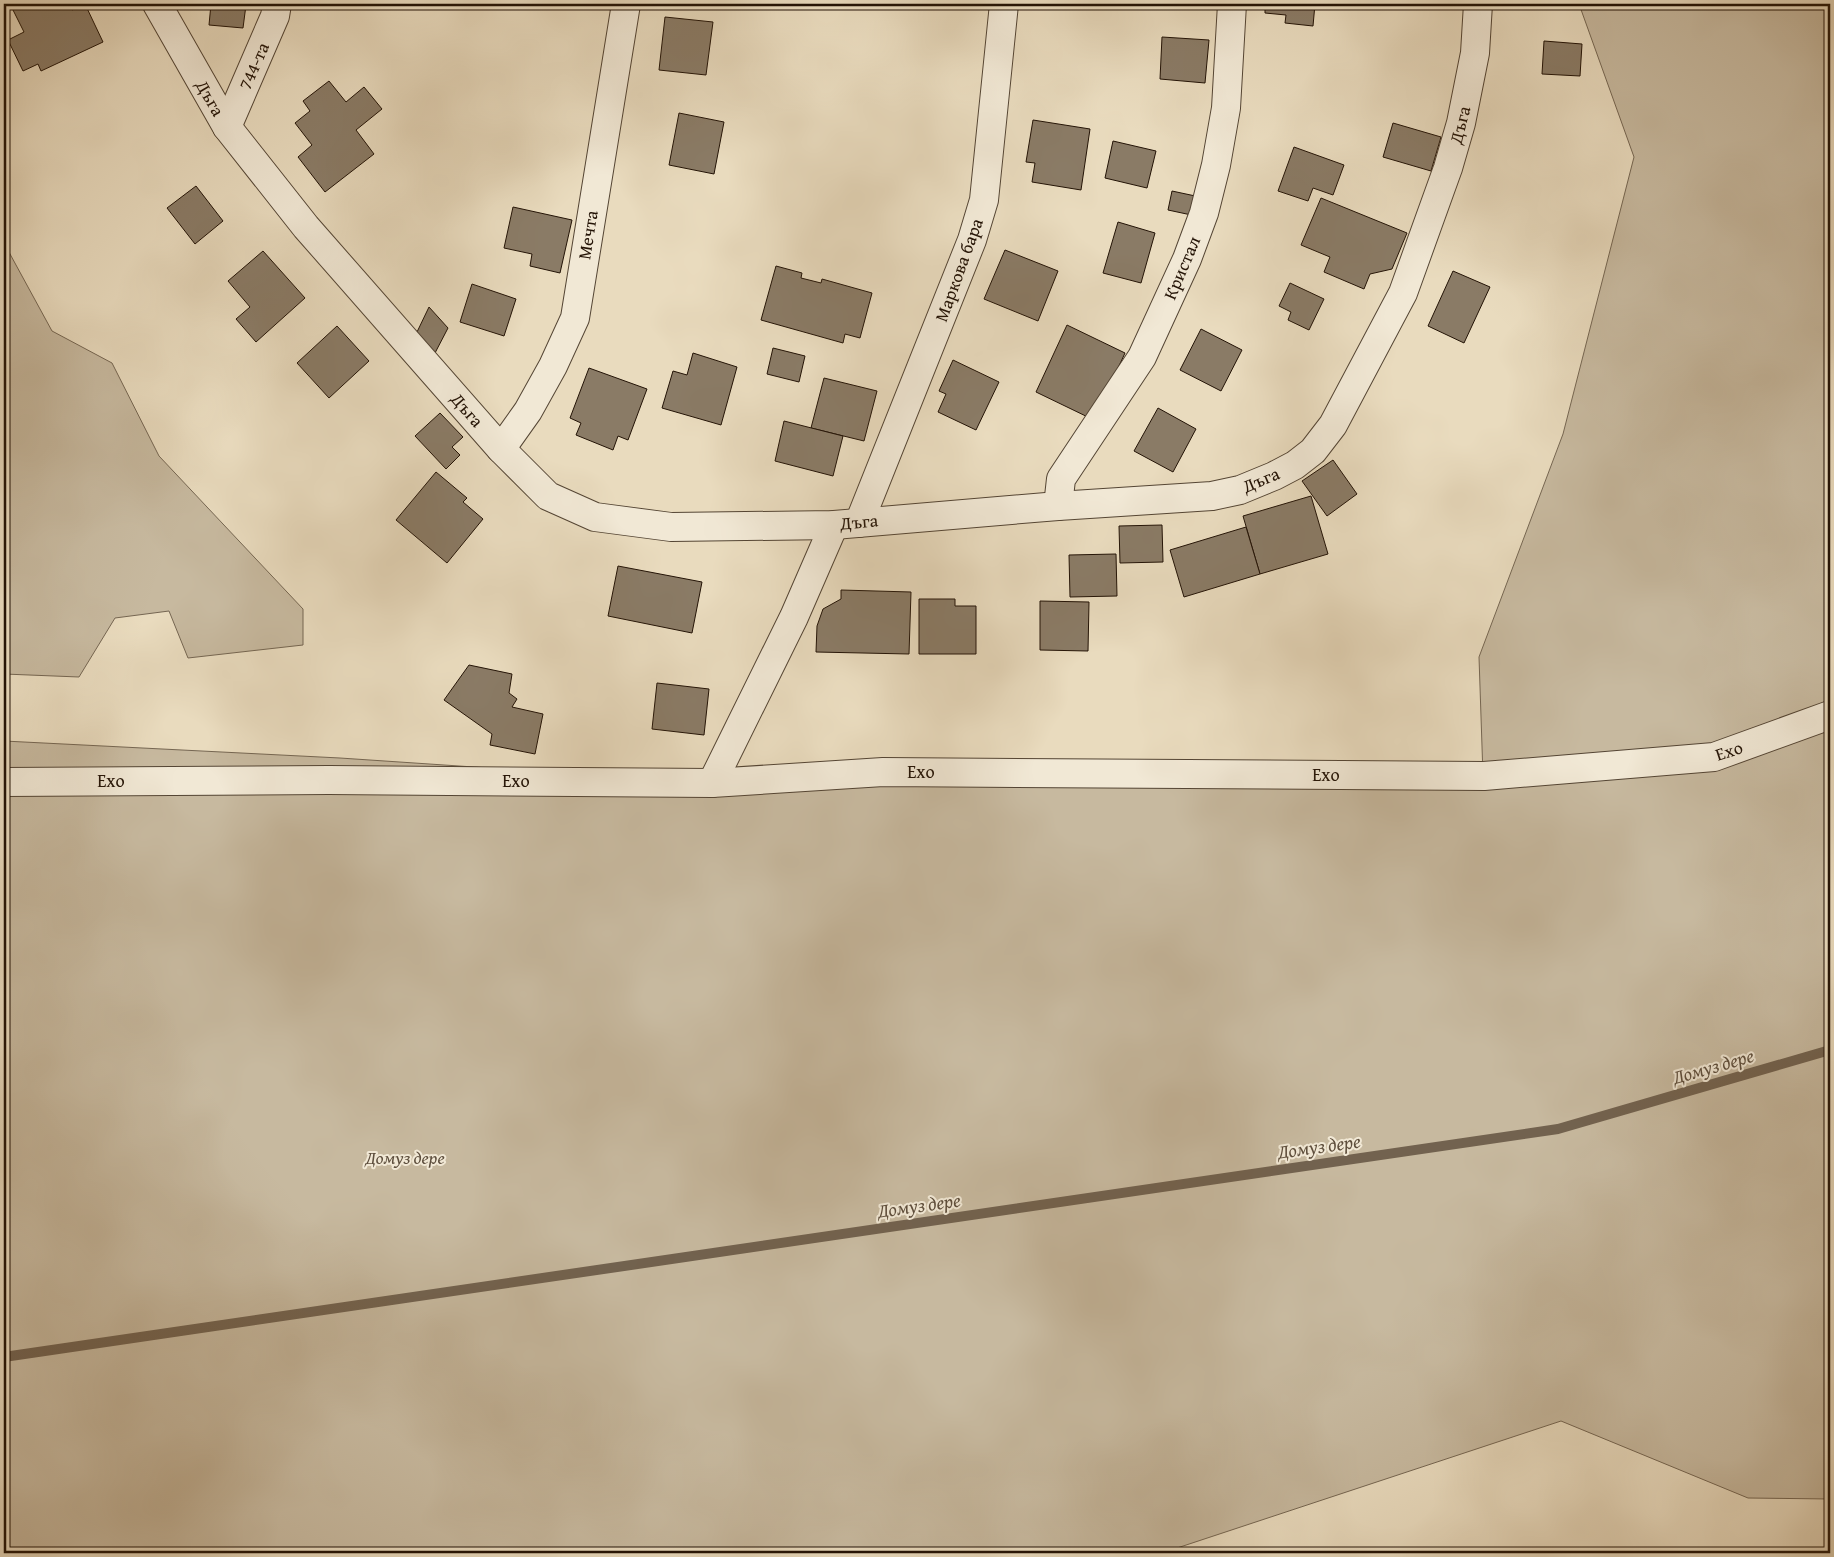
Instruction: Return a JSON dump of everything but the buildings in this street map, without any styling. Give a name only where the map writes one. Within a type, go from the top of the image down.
[{"type":"street","name":"Дъга","points":[[157,4],[227,127],[306,227],[501,449],[548,496],[595,517],[671,527],[846,524],[1058,506],[1212,496],[1240,490],[1295,465],[1312,451],[1333,425],[1403,292],[1448,168],[1461,123],[1475,53],[1478,4]]},
{"type":"street","name":"744-та","points":[[227,127],[275,16],[277,4]]},
{"type":"street","name":"Мечта","points":[[501,449],[528,410],[553,366],[575,318],[626,4]]},
{"type":"street","name":"Маркова бара","points":[[712,783],[794,618],[846,524],[972,240],[984,200],[1004,4]]},
{"type":"street","name":"Кристал","points":[[1058,506],[1061,479],[1142,357],[1187,259],[1204,213],[1216,165],[1226,108],[1232,4]]},
{"type":"street","name":"Ехо","points":[[4,782],[349,780],[712,783],[883,772],[1484,776],[1714,757],[1830,714]]},
{"type":"green space","name":"Домуз дере","points":[[1579,4],[1830,4],[1830,1499],[1748,1498],[1561,1421],[1162,1553],[4,1553],[4,741],[340,758],[712,783],[1483,776],[1479,657],[1563,434],[1634,157]]},
{"type":"green space","points":[[4,243],[52,331],[112,363],[159,456],[303,609],[303,645],[188,658],[169,611],[115,618],[79,677],[4,674]]},
{"type":"waterway","name":"Домуз дере","points":[[4,1357],[1558,1129],[1830,1050]]}]
